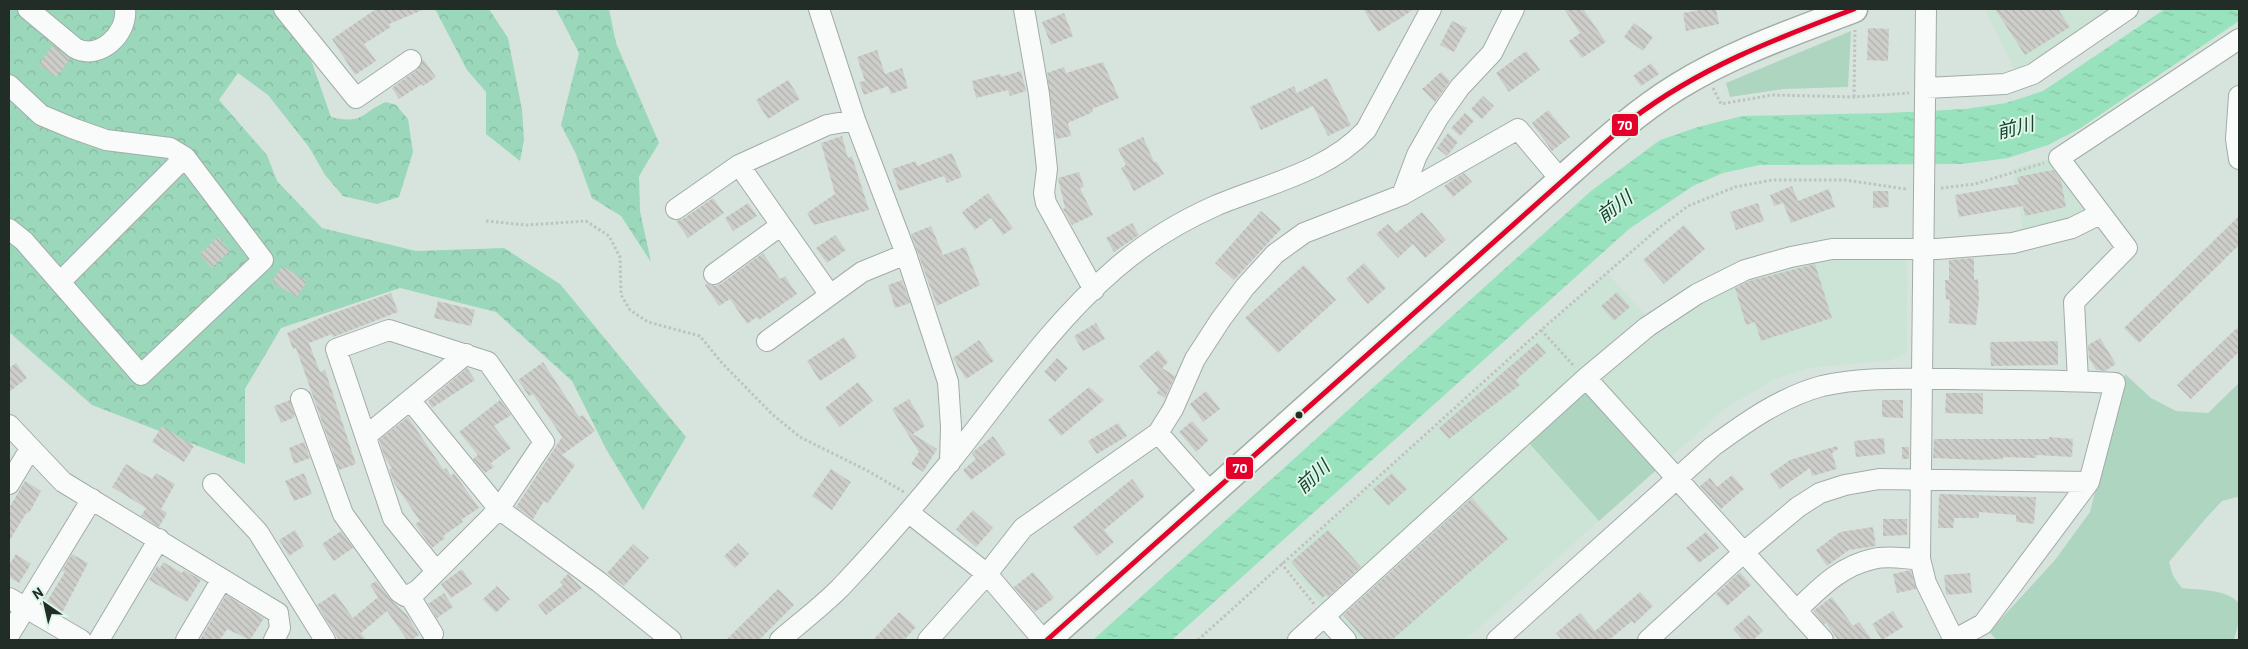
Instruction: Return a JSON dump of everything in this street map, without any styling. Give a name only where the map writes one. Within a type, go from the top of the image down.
[{"type":"main road","points":[[1045,640],[1621,128],[1676,88],[1734,57],[1855,18]]},
{"type":"street","points":[[28,9],[75,48],[83,52],[90,52],[97,51],[118,35],[124,23],[125,9]]},
{"type":"street","points":[[284,9],[356,98],[411,60]]},
{"type":"street","points":[[819,9],[855,120],[906,254],[948,382],[951,427],[950,463]]},
{"type":"street","points":[[1024,9],[1039,94],[1047,169],[1044,194],[1046,203],[1094,290]]},
{"type":"street","points":[[780,640],[839,588],[950,463],[1042,345],[1072,311],[1135,253],[1168,230],[1214,207],[1308,170],[1354,143],[1366,130],[1431,9]]},
{"type":"street","points":[[1402,195],[1417,155],[1438,118],[1460,87],[1492,53],[1514,9]]},
{"type":"street","points":[[1496,640],[1712,447],[1748,420],[1787,398],[1822,386],[1859,380],[1923,379],[2115,382],[2089,482],[1983,624],[1954,640],[1926,583],[1920,559],[1923,379],[1923,248],[1925,188],[1921,92],[1926,9]]},
{"type":"street","points":[[1921,92],[2005,84],[2033,74],[2128,9]]},
{"type":"street","points":[[2078,381],[2074,302],[2127,248],[2059,158],[2239,39]]},
{"type":"street","points":[[9,85],[42,115],[72,128],[106,140],[170,148],[185,157],[263,260],[141,375],[24,240],[9,229]]},
{"type":"street","points":[[2239,96],[2236,139],[2239,159]]},
{"type":"street","points":[[676,210],[739,165],[827,125],[855,120]]},
{"type":"street","points":[[928,640],[987,574],[1023,528],[1158,433],[1174,408],[1195,359],[1221,319],[1245,287],[1276,254],[1304,233],[1338,219],[1377,207],[1402,195],[1518,129],[1561,180]]},
{"type":"street","points":[[61,281],[185,157]]},
{"type":"street","points":[[739,165],[830,295]]},
{"type":"street","points":[[1298,640],[1586,378],[1646,327],[1697,294],[1745,270],[1791,257],[1832,249],[1937,249],[2013,243],[2072,228],[2100,214]]},
{"type":"street","points":[[714,274],[780,226]]},
{"type":"street","points":[[767,341],[862,272],[906,254]]},
{"type":"street","points":[[301,399],[344,514],[399,592],[405,596],[418,590],[499,509],[544,442],[488,362],[389,330],[336,349],[393,518],[436,571]]},
{"type":"street","points":[[366,436],[466,354]]},
{"type":"street","points":[[1586,378],[1822,640]]},
{"type":"street","points":[[410,400],[499,509],[599,582],[671,640]]},
{"type":"street","points":[[9,425],[63,482],[278,613],[280,628],[274,640]]},
{"type":"street","points":[[1158,433],[1211,493]]},
{"type":"street","points":[[9,484],[30,449]]},
{"type":"street","points":[[1648,640],[1743,553],[1798,507],[1820,493],[1845,484],[1879,479],[2089,482]]},
{"type":"street","points":[[213,484],[258,532],[325,640]]},
{"type":"street","points":[[9,635],[17,602],[92,499]]},
{"type":"street","points":[[912,506],[987,574],[1045,640]]},
{"type":"street","points":[[99,640],[159,539]]},
{"type":"street","points":[[1796,611],[1833,576],[1853,566],[1874,558],[1920,559]]},
{"type":"street","points":[[186,640],[222,578]]},
{"type":"street","points":[[409,595],[433,634]]},
{"type":"street","points":[[17,602],[81,640]]},
{"type":"street","points":[[1324,616],[1346,640]]},
{"type":"path","points":[[1854,97],[1855,18]]},
{"type":"path","points":[[1712,88],[1720,104],[1772,95],[1854,97],[1921,92]]},
{"type":"path","points":[[1198,640],[1541,330],[1660,226],[1688,206],[1735,187],[1772,180],[1845,180],[1925,188],[1976,184],[2059,158]]},
{"type":"path","points":[[486,221],[528,224],[586,221],[609,236],[620,257],[621,295],[630,310],[648,322],[700,336],[721,362],[772,414],[800,437],[868,472],[912,506]]},
{"type":"path","points":[[1541,330],[1586,378]]},
{"type":"path","points":[[1281,563],[1324,616]]},
{"type":"shaded area","points":[[1985,9],[2116,9],[2016,73]]},
{"type":"shaded area","points":[[1851,31],[1848,87],[1784,89],[1730,97],[1726,83]]},
{"type":"shaded area","points":[[2064,148],[2099,202],[2068,223],[2024,234],[2012,169],[2049,159]]},
{"type":"shaded area","points":[[1907,252],[1907,351],[1903,355],[1891,360],[1809,368],[1775,379],[1724,409],[1662,465],[1519,432],[1599,521],[1465,640],[1353,640],[1285,563],[1607,273],[1652,322],[1807,254]]},
{"type":"shaded area","points":[[2125,374],[2151,398],[2176,411],[2208,413],[2239,383],[2239,499],[2237,497],[2222,501],[2169,562],[2173,576],[2182,588],[2220,593],[2234,598],[2239,603],[2239,621],[2234,640],[1997,640],[1989,632],[2055,560],[2090,512]]},
{"type":"shaded area","points":[[1580,376],[1662,465],[1599,521],[1519,432]]},
{"type":"green space","points":[[9,9],[272,9],[311,60],[331,117],[356,119],[386,102],[396,105],[408,119],[413,152],[399,197],[377,204],[343,196],[325,175],[309,147],[268,95],[238,73],[219,100],[267,155],[277,181],[322,228],[416,251],[504,248],[560,284],[686,437],[643,510],[606,449],[572,381],[496,312],[400,288],[281,328],[245,389],[245,464],[92,405],[9,332]]},
{"type":"green space","points":[[435,9],[489,9],[508,38],[522,110],[524,140],[520,161],[486,134],[486,92],[467,70]]},
{"type":"green space","points":[[556,9],[609,9],[616,43],[659,143],[639,176],[640,211],[651,262],[621,216],[592,198],[576,154],[561,125],[579,53]]},
{"type":"water","name":"前川","points":[[2165,9],[2239,9],[2239,21],[2079,129],[2048,145],[2008,158],[1962,164],[1760,165],[1723,173],[1693,186],[1629,229],[1172,640],[1093,640],[1591,191],[1660,140],[1698,127],[1742,116],[1888,113],[1965,109],[2006,103],[2043,91]]},
{"type":"building","points":[[376,9],[425,9],[389,24],[391,27],[364,44],[376,61],[355,75],[332,39]]},
{"type":"building","points":[[1363,9],[1414,9],[1395,22],[1391,20],[1394,22],[1378,32]]},
{"type":"building","points":[[1564,9],[1583,9],[1606,42],[1582,58],[1569,41],[1580,33]]},
{"type":"building","points":[[1716,9],[1719,24],[1686,31],[1683,13]]},
{"type":"building","points":[[1995,9],[2058,9],[2070,27],[2025,55]]},
{"type":"building","points":[[1064,13],[1073,36],[1051,45],[1042,22]]},
{"type":"building","points":[[1452,21],[1467,28],[1454,52],[1440,45]]},
{"type":"building","points":[[1634,23],[1653,37],[1643,51],[1624,37]]},
{"type":"building","points":[[1868,28],[1889,29],[1888,61],[1867,60]]},
{"type":"building","points":[[53,45],[70,59],[56,77],[39,64]]},
{"type":"building","points":[[877,50],[885,74],[902,68],[908,88],[891,94],[888,86],[864,95],[859,82],[865,81],[857,57]]},
{"type":"building","points":[[1526,51],[1540,70],[1509,92],[1496,73]]},
{"type":"building","points":[[423,59],[436,77],[399,99],[392,88],[418,69]]},
{"type":"building","points":[[1103,62],[1119,98],[1092,109],[1093,112],[1068,123],[1071,136],[1056,139],[1047,73],[1064,67],[1066,73]]},
{"type":"building","points":[[1651,63],[1659,74],[1641,86],[1633,76]]},
{"type":"building","points":[[1021,71],[1026,91],[1010,96],[1008,90],[976,98],[972,81],[1000,74],[1001,77]]},
{"type":"building","points":[[1441,72],[1450,81],[1435,102],[1422,89]]},
{"type":"building","points":[[1327,78],[1351,125],[1328,136],[1313,106],[1261,130],[1250,107],[1294,86],[1297,93]]},
{"type":"building","points":[[788,80],[800,99],[768,119],[756,100]]},
{"type":"building","points":[[1483,96],[1494,106],[1482,119],[1471,109]]},
{"type":"building","points":[[1548,110],[1570,137],[1552,151],[1532,123]]},
{"type":"building","points":[[1465,113],[1474,121],[1460,136],[1451,128]]},
{"type":"building","points":[[1448,133],[1458,142],[1447,156],[1437,148]]},
{"type":"building","points":[[842,136],[848,158],[852,156],[869,210],[814,225],[807,213],[835,194],[821,143]]},
{"type":"building","points":[[1143,137],[1154,162],[1156,161],[1164,174],[1134,191],[1121,168],[1126,165],[1118,149]]},
{"type":"building","points":[[952,153],[962,177],[947,183],[944,176],[899,191],[892,169],[916,161],[917,166]]},
{"type":"building","points":[[2053,170],[2061,180],[2066,207],[2025,216],[2023,206],[1959,217],[1955,195],[2019,184],[2017,177]]},
{"type":"building","points":[[1079,172],[1084,187],[1080,188],[1093,215],[1072,225],[1063,209],[1065,208],[1058,178]]},
{"type":"building","points":[[1464,173],[1472,182],[1453,197],[1444,186]]},
{"type":"building","points":[[1792,186],[1798,201],[1829,189],[1835,207],[1791,223],[1783,203],[1774,206],[1770,195]]},
{"type":"building","points":[[1873,191],[1888,191],[1889,207],[1873,208]]},
{"type":"building","points":[[988,193],[1013,228],[1003,235],[991,218],[975,230],[962,212]]},
{"type":"building","points":[[713,198],[724,213],[688,238],[676,221],[683,219]]},
{"type":"building","points":[[748,203],[757,216],[733,231],[725,218]]},
{"type":"building","points":[[1758,203],[1764,221],[1736,230],[1730,212]]},
{"type":"building","points":[[1261,211],[1281,229],[1234,280],[1215,263]]},
{"type":"building","points":[[1422,212],[1446,240],[1425,258],[1413,244],[1398,258],[1376,234],[1388,224],[1396,233]]},
{"type":"building","points":[[2239,216],[2239,245],[2139,343],[2124,328]]},
{"type":"building","points":[[1132,223],[1139,235],[1114,252],[1106,238]]},
{"type":"building","points":[[1684,225],[1705,249],[1664,284],[1643,260]]},
{"type":"building","points":[[931,226],[943,255],[965,247],[980,285],[937,306],[911,234]]},
{"type":"building","points":[[835,235],[846,250],[827,263],[816,248]]},
{"type":"building","points":[[218,237],[230,251],[212,268],[200,254]]},
{"type":"building","points":[[763,253],[780,279],[785,276],[797,294],[759,320],[757,317],[747,324],[730,299],[719,306],[705,285],[707,283],[715,286],[721,284]]},
{"type":"building","points":[[1974,258],[1974,280],[1978,279],[1979,299],[1976,325],[1949,323],[1950,299],[1946,300],[1945,280],[1949,280],[1949,260]]},
{"type":"building","points":[[1364,263],[1386,288],[1368,304],[1346,279]]},
{"type":"building","points":[[1815,264],[1832,318],[1761,341],[1755,322],[1746,325],[1735,288],[1749,281]]},
{"type":"building","points":[[1304,265],[1336,300],[1278,353],[1245,318]]},
{"type":"building","points":[[282,266],[307,281],[297,297],[272,282]]},
{"type":"building","points":[[902,280],[910,303],[895,308],[888,285]]},
{"type":"building","points":[[1617,292],[1630,307],[1614,321],[1601,306]]},
{"type":"building","points":[[391,293],[398,312],[333,337],[332,334],[309,343],[320,372],[325,370],[356,464],[339,470],[296,348],[293,349],[287,333],[325,316]]},
{"type":"building","points":[[438,301],[475,310],[471,326],[434,318]]},
{"type":"building","points":[[1096,323],[1105,339],[1083,351],[1074,336]]},
{"type":"building","points":[[2239,326],[2239,352],[2191,399],[2177,385]]},
{"type":"building","points":[[844,337],[857,357],[820,381],[807,361]]},
{"type":"building","points":[[2100,338],[2116,364],[2105,371],[2096,370],[2089,358],[2088,345]]},
{"type":"building","points":[[979,340],[994,361],[966,379],[953,358]]},
{"type":"building","points":[[2058,341],[2058,365],[1991,366],[1990,342]]},
{"type":"building","points":[[1537,343],[1546,353],[1516,380],[1520,385],[1449,439],[1439,428]]},
{"type":"building","points":[[1158,350],[1168,362],[1162,368],[1175,376],[1165,398],[1157,393],[1159,389],[1139,366]]},
{"type":"building","points":[[1057,358],[1068,368],[1055,382],[1044,372]]},
{"type":"building","points":[[543,362],[579,417],[583,415],[595,431],[562,455],[575,465],[548,503],[544,501],[533,519],[516,507],[562,437],[533,394],[529,396],[518,380]]},
{"type":"building","points":[[16,363],[27,378],[9,392],[9,368]]},
{"type":"building","points":[[467,368],[475,380],[432,408],[428,401]]},
{"type":"building","points":[[858,382],[873,401],[840,427],[825,408]]},
{"type":"building","points":[[1089,387],[1104,400],[1061,436],[1048,420]]},
{"type":"building","points":[[1206,391],[1220,409],[1203,422],[1190,404]]},
{"type":"building","points":[[1946,393],[1983,393],[1983,414],[1945,413]]},
{"type":"building","points":[[909,399],[925,426],[913,434],[937,449],[923,472],[911,464],[919,452],[892,409]]},
{"type":"building","points":[[290,400],[295,417],[281,423],[274,406]]},
{"type":"building","points":[[500,400],[511,415],[494,426],[511,448],[491,463],[494,467],[485,473],[473,459],[478,455],[459,432]]},
{"type":"building","points":[[1882,400],[1903,400],[1903,418],[1882,417]]},
{"type":"building","points":[[408,417],[443,469],[446,468],[451,476],[454,473],[479,508],[461,520],[463,522],[443,536],[445,538],[432,548],[415,524],[420,521],[394,483],[389,469],[392,468],[385,458],[379,440]]},
{"type":"building","points":[[1192,421],[1209,440],[1196,452],[1179,432]]},
{"type":"building","points":[[1118,423],[1127,436],[1097,454],[1088,441]]},
{"type":"building","points":[[162,426],[194,446],[184,462],[152,442]]},
{"type":"building","points":[[993,436],[1006,454],[971,480],[963,470],[976,459],[972,454],[973,452]]},
{"type":"building","points":[[2049,437],[2073,439],[2072,457],[2036,455],[2036,458],[2003,457],[2003,459],[1978,460],[1933,458],[1934,439],[2049,439]]},
{"type":"building","points":[[1884,438],[1885,454],[1856,457],[1854,441]]},
{"type":"building","points":[[304,442],[310,458],[294,464],[289,448]]},
{"type":"building","points":[[1837,446],[1838,449],[1832,453],[1837,469],[1812,476],[1810,468],[1780,489],[1770,474],[1790,460]]},
{"type":"building","points":[[1902,447],[1909,447],[1909,459],[1902,459]]},
{"type":"building","points":[[126,464],[152,479],[156,473],[175,484],[161,509],[167,513],[159,527],[141,516],[146,508],[112,487]]},
{"type":"building","points":[[831,469],[851,482],[832,510],[812,496]]},
{"type":"building","points":[[304,473],[312,494],[294,501],[285,481]]},
{"type":"building","points":[[1392,473],[1407,489],[1388,506],[1373,489]]},
{"type":"building","points":[[1732,475],[1744,489],[1721,509],[1700,486],[1710,478],[1717,487]]},
{"type":"building","points":[[1132,479],[1145,496],[1104,530],[1114,542],[1097,556],[1073,527]]},
{"type":"building","points":[[25,481],[41,491],[29,513],[27,512],[9,541],[9,508]]},
{"type":"building","points":[[1939,494],[2036,497],[2034,524],[2016,522],[2016,515],[1979,512],[1979,518],[1954,518],[1953,528],[1938,528]]},
{"type":"building","points":[[1472,498],[1508,539],[1392,640],[1365,640],[1343,615]]},
{"type":"building","points":[[973,510],[993,528],[976,547],[956,529]]},
{"type":"building","points":[[1883,519],[1907,519],[1907,535],[1883,536]]},
{"type":"building","points":[[1873,527],[1876,546],[1849,550],[1827,566],[1816,550],[1840,532]]},
{"type":"building","points":[[295,530],[304,546],[289,556],[279,540]]},
{"type":"building","points":[[1328,530],[1361,567],[1328,597],[1326,595],[1322,598],[1291,562]]},
{"type":"building","points":[[341,531],[353,548],[334,561],[322,544]]},
{"type":"building","points":[[1706,532],[1719,548],[1699,563],[1686,548]]},
{"type":"building","points":[[738,543],[749,554],[735,568],[724,556]]},
{"type":"building","points":[[633,544],[649,558],[624,586],[607,573]]},
{"type":"building","points":[[16,554],[31,564],[19,583],[9,577],[9,565]]},
{"type":"building","points":[[72,554],[88,563],[62,613],[46,603],[65,572],[62,571]]},
{"type":"building","points":[[163,562],[182,573],[184,570],[201,580],[187,602],[149,580],[157,566],[160,568]]},
{"type":"building","points":[[462,569],[472,584],[451,598],[441,584]]},
{"type":"building","points":[[1911,570],[1916,589],[1897,593],[1893,574]]},
{"type":"building","points":[[1033,572],[1054,598],[1035,612],[1014,587]]},
{"type":"building","points":[[1740,572],[1751,585],[1727,606],[1716,594]]},
{"type":"building","points":[[1970,573],[1972,593],[1946,595],[1944,575]]},
{"type":"building","points":[[568,574],[582,588],[546,615],[538,605],[563,585],[560,582]]},
{"type":"building","points":[[376,581],[390,599],[407,615],[419,635],[411,640],[407,640],[387,611],[361,633],[366,640],[339,640],[317,605],[335,593],[353,618],[378,597],[370,585]]},
{"type":"building","points":[[497,586],[510,599],[496,613],[483,599]]},
{"type":"building","points":[[778,589],[794,605],[759,640],[726,640]]},
{"type":"building","points":[[1640,592],[1653,606],[1634,624],[1632,621],[1609,640],[1562,640],[1556,633],[1580,613],[1595,631]]},
{"type":"building","points":[[444,593],[453,607],[437,618],[428,604]]},
{"type":"building","points":[[226,595],[264,618],[250,640],[227,629],[220,640],[200,640]]},
{"type":"building","points":[[1832,597],[1853,626],[1859,622],[1872,640],[1838,640],[1826,623],[1824,624],[1813,611]]},
{"type":"building","points":[[1893,611],[1903,627],[1882,640],[1872,624]]},
{"type":"building","points":[[899,612],[916,627],[904,640],[873,640]]},
{"type":"building","points":[[1749,615],[1763,631],[1753,640],[1743,640],[1733,629]]},
{"type":"transit line","name":"70","points":[[1047,640],[1632,119],[1684,85],[1739,56],[1854,9]]}]
